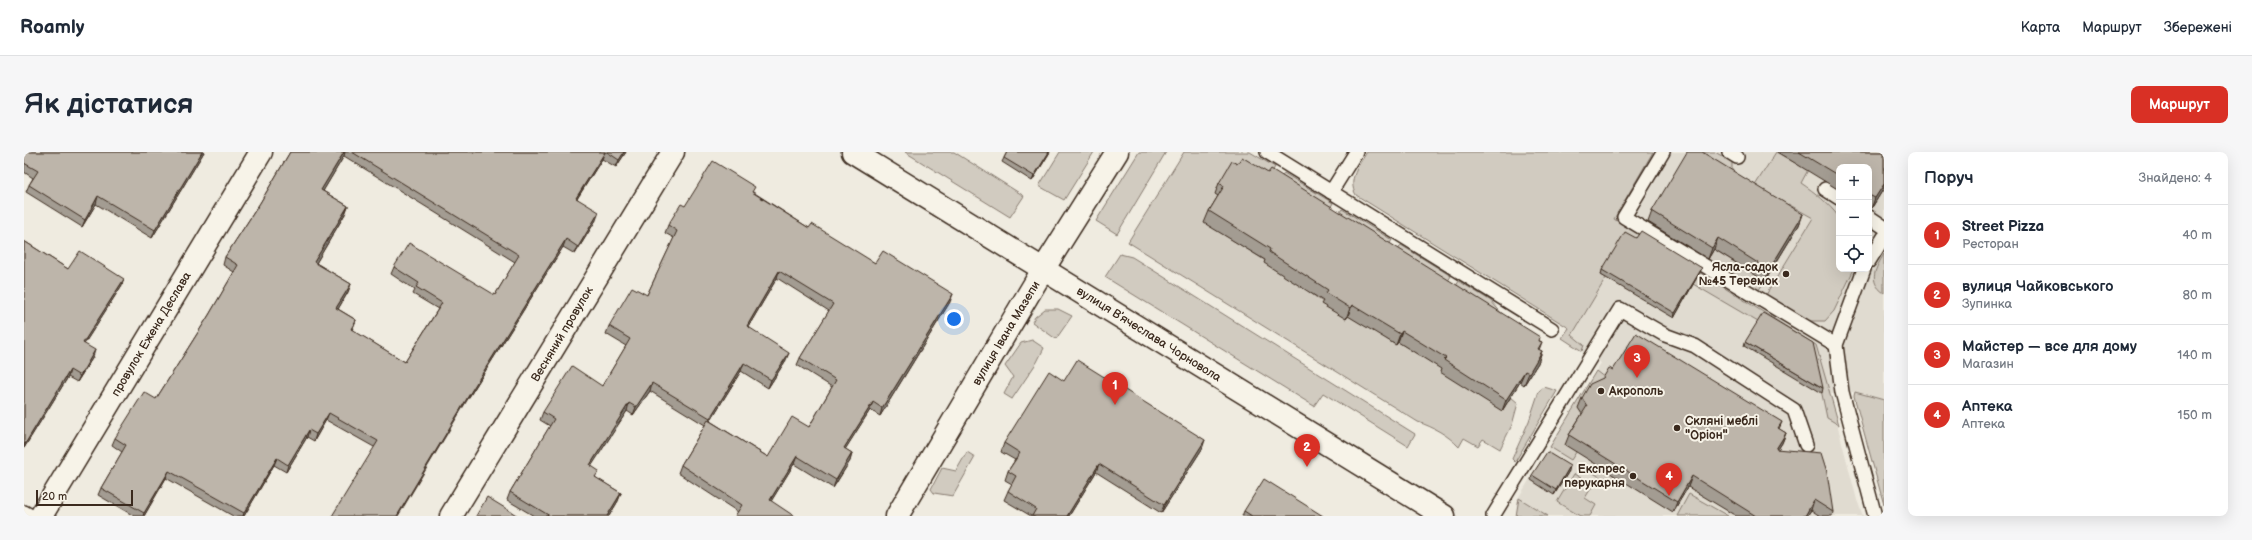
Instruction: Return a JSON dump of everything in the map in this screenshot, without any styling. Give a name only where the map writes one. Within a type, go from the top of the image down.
[{"type":"street","name":"провулок Ежена Деслава","points":[[41,516],[261,152]]},
{"type":"street","name":"Весняний провулок","points":[[451,516],[673,152]]},
{"type":"street","name":"вулиця Вʼячеслава Чорновола","points":[[853,152],[1044,268],[1444,516]]},
{"type":"street","name":"вулиця Івана Мазепи","points":[[897,516],[1044,268],[1117,152]]},
{"type":"lane","points":[[1267,152],[1552,329]]},
{"type":"lane","points":[[1331,192],[1356,152]]},
{"type":"lane","points":[[1663,152],[1624,217],[1836,345]]},
{"type":"lane","points":[[1825,189],[1836,196]]},
{"type":"lane","points":[[1872,219],[1884,227]]},
{"type":"lane","points":[[1872,256],[1884,237]]},
{"type":"lane","points":[[1863,272],[1836,345],[1842,392],[1876,516]]},
{"type":"lane","points":[[1493,516],[1620,309],[1665,335],[1695,346],[1794,410],[1806,445]]},
{"type":"lane","points":[[24,512],[31,516]]},
{"type":"shaded area","points":[[905,152],[954,152],[1024,196],[1010,217]]},
{"type":"shaded area","points":[[1060,152],[1094,152],[1064,200],[1039,186]]},
{"type":"shaded area","points":[[1139,152],[1166,152],[1117,234],[1096,221]]},
{"type":"shaded area","points":[[1184,152],[1250,152],[1275,167],[1264,185],[1220,197],[1205,223],[1311,289],[1309,292],[1346,319],[1350,313],[1395,345],[1398,342],[1442,369],[1511,397],[1518,403],[1512,425],[1500,449],[1483,439],[1478,446],[1464,438],[1459,447],[1440,432],[1418,422],[1128,242]]},
{"type":"shaded area","points":[[1367,152],[1653,152],[1614,219],[1816,345],[1839,425],[1827,418],[1812,347],[1758,322],[1693,284],[1601,275],[1606,278],[1572,335],[1584,345],[1582,351],[1562,338],[1569,328],[1356,195],[1353,178]]},
{"type":"shaded area","points":[[1543,152],[1884,152],[1884,400],[1855,392],[1829,393],[1857,500],[1863,516],[1516,516],[1517,500],[1601,363],[1562,338],[1610,260]]},
{"type":"shaded area","points":[[1703,152],[1715,152],[1732,162],[1732,172],[1705,168],[1711,157]]},
{"type":"shaded area","points":[[1776,152],[1808,170],[1801,183],[1822,198],[1836,213],[1836,272],[1853,272],[1834,311],[1825,321],[1808,321],[1766,295],[1813,218],[1788,204],[1781,214],[1749,195]]},
{"type":"shaded area","points":[[1284,173],[1333,203],[1325,217],[1281,178]]},
{"type":"shaded area","points":[[1342,209],[1392,240],[1381,257],[1339,213]]},
{"type":"shaded area","points":[[1654,212],[1765,281],[1758,291],[1661,231],[1654,224]]},
{"type":"shaded area","points":[[1401,245],[1451,276],[1440,294],[1398,250]]},
{"type":"shaded area","points":[[1120,254],[1132,257],[1415,434],[1408,446],[1323,393],[1314,406],[1105,277]]},
{"type":"shaded area","points":[[1884,254],[1884,293],[1876,284],[1874,279],[1878,264]]},
{"type":"shaded area","points":[[1459,281],[1491,301],[1503,315],[1456,286]]},
{"type":"shaded area","points":[[1045,309],[1058,309],[1072,316],[1056,339],[1032,322],[1035,317]]},
{"type":"shaded area","points":[[1032,340],[1044,348],[1037,362],[1012,399],[1004,394],[1013,377],[1005,366],[1021,343]]},
{"type":"shaded area","points":[[1596,371],[1605,378],[1579,407],[1589,432],[1571,460],[1550,447]]},
{"type":"shaded area","points":[[1544,387],[1557,391],[1515,462],[1512,459],[1529,421],[1539,391]]},
{"type":"shaded area","points":[[1855,392],[1884,400],[1884,505],[1854,396]]},
{"type":"shaded area","points":[[1609,444],[1626,455],[1609,483],[1592,472]]},
{"type":"shaded area","points":[[967,452],[975,457],[953,496],[934,493],[931,489],[942,468],[956,471]]},
{"type":"shaded area","points":[[1574,474],[1593,485],[1585,498],[1596,505],[1590,516],[1580,516],[1557,502]]},
{"type":"shaded area","points":[[1689,494],[1728,516],[1677,516]]},
{"type":"shaded area","points":[[1519,498],[1548,516],[1516,516]]},
{"type":"building","points":[[24,152],[202,152],[155,230],[98,196],[85,220],[29,185],[38,171],[24,163]]},
{"type":"building","points":[[290,152],[344,152],[321,190],[348,206],[314,262],[351,284],[336,308],[356,320],[351,329],[405,362],[442,303],[416,287],[419,283],[394,267],[409,243],[495,295],[519,255],[352,152],[605,152],[576,198],[599,212],[578,247],[566,239],[472,390],[397,516],[332,516],[378,441],[329,413],[316,434],[309,430],[288,465],[277,458],[244,513],[169,471],[144,513],[101,488],[126,445],[115,438],[144,392],[156,399],[209,315],[238,265],[225,257],[260,203]]},
{"type":"building","points":[[607,152],[624,152],[619,160]]},
{"type":"building","points":[[1007,152],[1049,152],[1034,176],[1004,158]]},
{"type":"building","points":[[1687,152],[1702,152],[1803,214],[1769,270],[1718,238],[1712,248],[1652,211]]},
{"type":"building","points":[[1799,152],[1884,152],[1884,184],[1875,198],[1872,196],[1872,164],[1836,164],[1836,174]]},
{"type":"building","points":[[1242,157],[1268,173],[1271,169],[1540,337],[1539,341],[1542,342],[1538,349],[1542,351],[1529,373],[1525,371],[1506,400],[1444,360],[1446,358],[1402,331],[1400,334],[1352,305],[1350,308],[1326,293],[1328,290],[1269,252],[1270,249],[1209,211],[1224,186],[1219,183],[1232,161],[1237,164]]},
{"type":"building","points":[[713,161],[755,187],[752,192],[809,228],[812,224],[875,263],[883,251],[953,294],[882,408],[873,402],[844,448],[852,453],[836,480],[797,456],[770,500],[794,516],[735,516],[742,505],[681,465],[708,420],[768,457],[792,417],[809,427],[836,380],[800,358],[833,304],[779,271],[747,326],[789,353],[771,380],[744,363],[710,418],[652,383],[636,407],[629,403],[590,465],[599,471],[595,477],[621,493],[607,516],[550,516],[510,492],[554,419],[543,412],[572,366],[602,386],[630,339],[609,326],[632,287],[647,295],[677,231],[668,225],[681,204],[685,206]]},
{"type":"building","points":[[1641,231],[1702,268],[1675,313],[1602,270],[1625,232],[1636,238]]},
{"type":"building","points":[[24,241],[68,269],[80,251],[124,279],[83,343],[95,350],[80,376],[70,370],[25,444],[24,444]]},
{"type":"building","points":[[1763,313],[1813,343],[1823,388],[1745,342]]},
{"type":"building","name":"Скляні меблі \"Оріон\"","points":[[1636,333],[1782,422],[1778,428],[1786,433],[1776,449],[1821,453],[1827,472],[1833,512],[1814,500],[1805,516],[1756,516],[1692,476],[1677,502],[1569,435],[1587,406],[1582,398],[1590,384],[1603,378],[1609,368],[1613,370]]},
{"type":"building","points":[[1077,360],[1205,440],[1164,505],[1099,464],[1067,516],[1032,516],[1036,509],[1008,491],[1016,476],[1008,471],[1020,453],[1004,443],[1049,371],[1064,381]]},
{"type":"building","points":[[1547,452],[1570,466],[1556,490],[1532,475]]},
{"type":"building","points":[[1264,479],[1323,516],[1252,516],[1244,511]]},
{"type":"building","points":[[487,497],[518,516],[476,516]]},
{"type":"place","name":"Ясла-садок №45 Теремок","points":[[1786,274]]},
{"type":"place","name":"Майстер — все для дому","points":[[1637,378]]},
{"type":"place","name":"Акрополь","points":[[1601,391]]},
{"type":"place","name":"Street Pizza","points":[[1115,405]]},
{"type":"place","name":"Скляні меблі \"Оріон\"","points":[[1677,428]]},
{"type":"place","name":"вулиця Чайковського","points":[[1307,467]]},
{"type":"place","name":"Експрес перукарня","points":[[1633,476]]},
{"type":"place","name":"Аптека","points":[[1669,496]]}]
